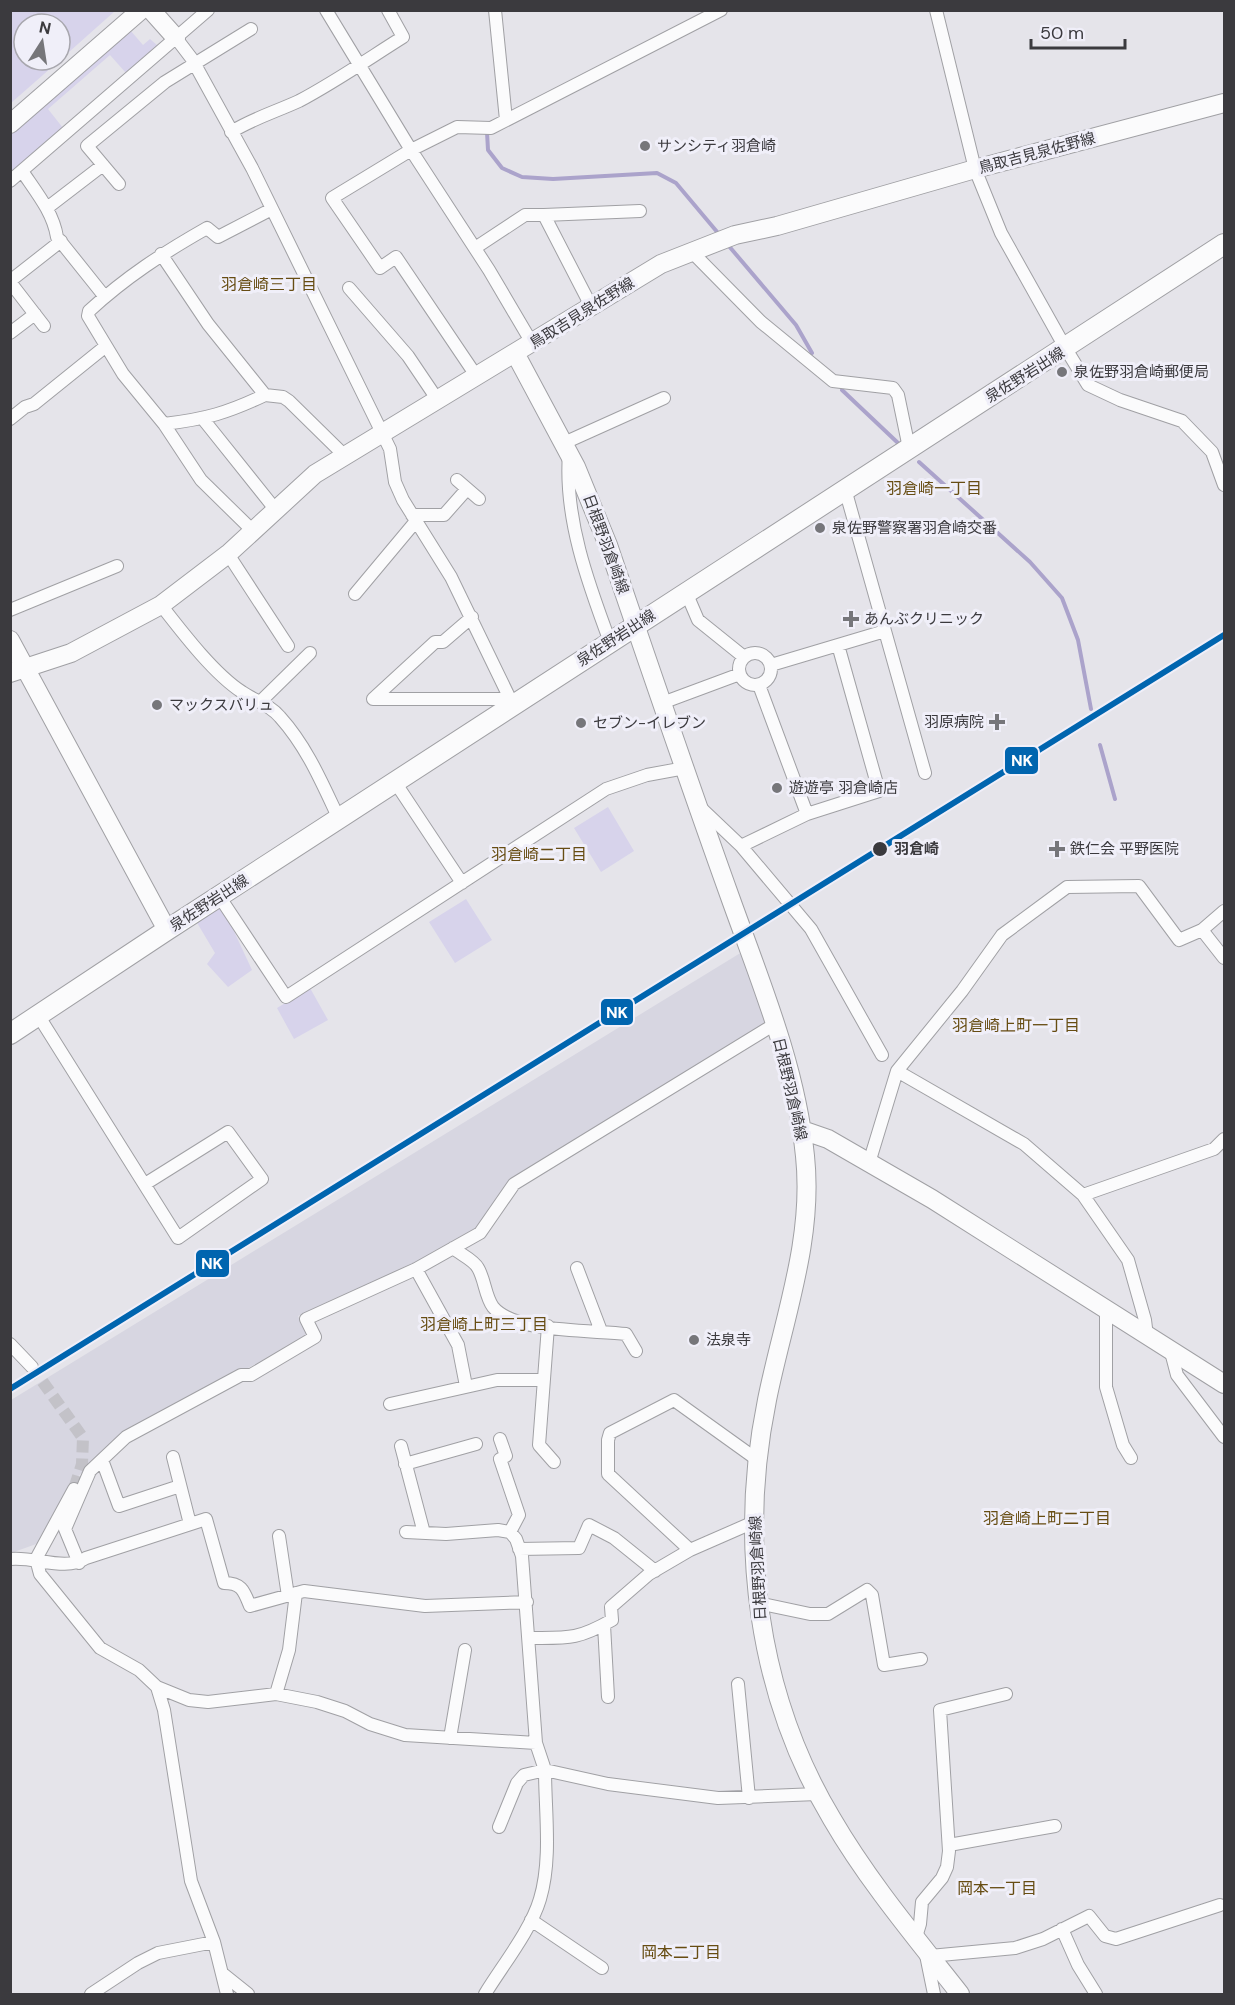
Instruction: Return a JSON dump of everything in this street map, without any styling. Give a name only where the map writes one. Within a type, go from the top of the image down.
[{"type":"main road","points":[[10,124],[141,10]]},
{"type":"main road","points":[[151,10],[176,38]]},
{"type":"main road","name":"鳥取吉見泉佐野線","points":[[18,670],[71,653],[161,605],[228,554],[315,474],[379,433],[477,377],[661,264],[735,235],[777,226],[975,169],[1224,103]]},
{"type":"main road","name":"泉佐野岩出線","points":[[10,1034],[395,782],[512,702],[610,642],[1066,349],[1224,244]]},
{"type":"main road","name":"日根野羽倉崎線","points":[[515,353],[567,448],[608,545],[775,1024],[802,1130],[806,1162],[804,1241],[766,1402],[754,1522],[758,1603],[763,1637],[780,1704],[817,1794],[862,1866],[960,1995]]},
{"type":"main road","points":[[10,640],[18,670],[167,930]]},
{"type":"main road","points":[[802,1130],[828,1139],[869,1162],[1224,1384]]},
{"type":"street","points":[[10,181],[208,10]]},
{"type":"street","points":[[326,10],[532,343]]},
{"type":"street","points":[[231,132],[257,117],[296,102],[346,75],[359,64],[403,37],[388,10]]},
{"type":"street","points":[[495,10],[506,120]]},
{"type":"street","points":[[477,377],[396,257],[380,267],[332,198],[411,150],[457,127],[491,128],[721,10]]},
{"type":"street","points":[[936,10],[975,169],[1001,232],[1066,349],[1088,385],[1120,400],[1182,422],[1212,452],[1224,485]]},
{"type":"street","points":[[119,184],[87,146],[165,82],[251,28]]},
{"type":"street","points":[[176,38],[194,62],[252,168],[270,210],[329,325],[379,433],[390,449],[394,482],[472,617],[512,702],[373,699],[435,642],[444,642],[472,617]]},
{"type":"street","points":[[47,208],[103,165]]},
{"type":"street","points":[[22,171],[47,208],[61,241],[105,297]]},
{"type":"street","points":[[252,530],[201,480],[164,424],[138,390],[123,375],[88,316],[89,311],[118,284],[161,254],[207,228],[218,237],[270,210]]},
{"type":"street","points":[[475,248],[525,215],[640,211]]},
{"type":"street","points":[[544,215],[591,306]]},
{"type":"street","points":[[44,326],[10,282],[61,241]]},
{"type":"street","points":[[691,251],[761,322],[833,381],[893,388],[898,395],[909,448]]},
{"type":"street","points":[[161,254],[208,324],[265,395]]},
{"type":"street","points":[[349,288],[408,356],[437,399]]},
{"type":"street","points":[[10,333],[35,314]]},
{"type":"street","points":[[10,419],[25,407],[34,404],[106,346]]},
{"type":"street","points":[[164,424],[202,419],[229,412],[265,395],[284,397],[344,455]]},
{"type":"street","points":[[610,642],[590,590],[569,498],[567,448],[664,398]]},
{"type":"street","points":[[202,419],[275,509]]},
{"type":"street","points":[[457,480],[479,499]]},
{"type":"street","points":[[355,594],[414,518],[444,515],[467,489]]},
{"type":"street","points":[[845,489],[925,773]]},
{"type":"street","points":[[228,554],[288,646]]},
{"type":"street","points":[[10,610],[117,567]]},
{"type":"street","points":[[686,592],[698,620],[744,657]]},
{"type":"street","points":[[161,605],[194,646],[242,693],[261,701],[278,715],[306,751],[339,819]]},
{"type":"street","points":[[771,665],[885,631]]},
{"type":"street","points":[[741,846],[807,814],[879,791],[838,645]]},
{"type":"street","points":[[261,701],[310,652]]},
{"type":"street","points":[[760,653],[771,665],[768,680],[759,685],[749,684],[740,674],[739,666],[744,657],[760,653]]},
{"type":"street","points":[[662,703],[740,674]]},
{"type":"street","points":[[759,685],[807,814]]},
{"type":"street","points":[[219,896],[286,997],[606,789],[647,775],[685,768]]},
{"type":"street","points":[[395,782],[462,883]]},
{"type":"street","points":[[698,806],[741,846],[811,929],[882,1055]]},
{"type":"street","points":[[869,1162],[897,1071],[962,991],[1002,934],[1067,887],[1139,886],[1179,940],[1202,930],[1224,911]]},
{"type":"street","points":[[1202,930],[1224,958]]},
{"type":"street","points":[[38,1015],[178,1238],[262,1179],[228,1132],[145,1184]]},
{"type":"street","points":[[79,1563],[65,1529],[90,1471],[126,1437],[241,1375],[251,1375],[315,1337],[306,1319],[416,1269],[480,1233],[514,1184],[775,1024]]},
{"type":"street","points":[[897,1071],[1024,1144],[1083,1195],[1128,1260],[1145,1320],[1147,1336]]},
{"type":"street","points":[[1083,1195],[1214,1149],[1224,1139]]},
{"type":"street","points":[[453,1248],[478,1266],[491,1304],[499,1314],[512,1320],[548,1326],[626,1334],[636,1352]]},
{"type":"street","points":[[577,1268],[601,1331]]},
{"type":"street","points":[[416,1269],[458,1345],[466,1386]]},
{"type":"street","points":[[1107,1310],[1106,1387],[1123,1445],[1131,1458]]},
{"type":"street","points":[[548,1326],[539,1445],[554,1462]]},
{"type":"street","points":[[10,1344],[32,1368]]},
{"type":"street","points":[[1171,1352],[1177,1375],[1224,1437]]},
{"type":"street","points":[[390,1404],[497,1380],[543,1380]]},
{"type":"street","points":[[690,1550],[608,1474],[610,1433],[674,1400],[759,1461]]},
{"type":"street","points":[[500,1439],[506,1456],[500,1460],[519,1515],[510,1532]]},
{"type":"street","points":[[405,1464],[476,1444]]},
{"type":"street","points":[[401,1446],[424,1533]]},
{"type":"street","points":[[173,1457],[190,1524]]},
{"type":"street","points":[[102,1460],[119,1506],[180,1486]]},
{"type":"street","points":[[74,1489],[36,1559],[40,1574],[100,1648],[139,1670],[157,1687],[189,1700],[208,1702],[276,1694],[345,1711],[370,1724],[405,1735],[536,1743]]},
{"type":"street","points":[[10,1559],[79,1563],[86,1558],[206,1519],[224,1583],[235,1583],[244,1589],[250,1606],[304,1591],[425,1606],[527,1602]]},
{"type":"street","points":[[529,1638],[576,1638],[604,1625],[612,1620],[611,1607],[655,1571],[690,1550],[754,1522]]},
{"type":"street","points":[[519,1549],[579,1548],[589,1525],[614,1538],[655,1571]]},
{"type":"street","points":[[406,1532],[446,1534],[498,1530],[510,1532]]},
{"type":"street","points":[[485,1995],[531,1920],[540,1900],[546,1870],[545,1770],[536,1743],[527,1602],[519,1549],[510,1532]]},
{"type":"street","points":[[276,1694],[289,1650],[292,1595],[279,1536]]},
{"type":"street","points":[[758,1603],[810,1614],[828,1614],[867,1590],[872,1595],[884,1665],[921,1659]]},
{"type":"street","points":[[604,1625],[608,1697]]},
{"type":"street","points":[[450,1738],[465,1650]]},
{"type":"street","points":[[738,1684],[749,1798]]},
{"type":"street","points":[[157,1687],[164,1710],[191,1881],[214,1942],[227,1995]]},
{"type":"street","points":[[934,1995],[920,1924],[922,1902],[947,1867],[949,1845],[940,1710],[1006,1694]]},
{"type":"street","points":[[499,1827],[517,1783],[524,1774],[545,1770],[608,1784],[718,1798],[817,1794]]},
{"type":"street","points":[[949,1845],[1055,1826]]},
{"type":"street","points":[[924,1947],[1015,1948],[1089,1916],[1105,1936],[1116,1939],[1220,1905]]},
{"type":"street","points":[[531,1920],[602,1968]]},
{"type":"street","points":[[1062,1929],[1078,1965],[1096,1995]]},
{"type":"street","points":[[91,1995],[138,1963],[158,1953],[214,1942]]},
{"type":"street","points":[[223,1974],[248,1995]]},
{"type":"shaded area","points":[[11,10],[115,11],[72,49],[72,12],[12,12],[12,72],[46,72],[11,103]]},
{"type":"shaded area","points":[[130,30],[143,45],[150,39],[158,46],[126,73],[110,55],[48,109],[63,128],[12,172],[10,134]]},
{"type":"shaded area","points":[[608,807],[634,851],[601,872],[574,828]]},
{"type":"shaded area","points":[[219,899],[252,970],[228,987],[207,964],[215,953],[193,916]]},
{"type":"shaded area","points":[[466,899],[492,940],[455,963],[429,922]]},
{"type":"shaded area","points":[[742,952],[766,1020],[764,1027],[512,1181],[479,1229],[385,1280],[298,1316],[308,1336],[124,1434],[71,1483],[42,1542],[11,1553],[11,1400]]},
{"type":"shaded area","points":[[310,988],[328,1020],[294,1039],[277,1008]]},
{"type":"waterway","points":[[487,132],[488,150],[502,168],[522,177],[553,179],[657,173],[676,183],[718,233]]},
{"type":"waterway","points":[[728,245],[796,325],[812,353]]},
{"type":"waterway","points":[[842,390],[898,443]]},
{"type":"waterway","points":[[919,462],[1030,562],[1062,598],[1078,640],[1091,709]]},
{"type":"waterway","points":[[1100,745],[1115,799]]},
{"type":"tunnel","points":[[32,1367],[83,1438],[82,1464],[74,1489]]},
{"type":"transit line","name":"NK","points":[[10,1389],[1224,635]]},
{"type":"place","name":"サンシティ羽倉崎","points":[[645,146]]},
{"type":"place","name":"泉佐野羽倉崎郵便局","points":[[1062,372]]},
{"type":"place","name":"泉佐野警察署羽倉崎交番","points":[[820,528]]},
{"type":"place","name":"あんぶクリニック","points":[[851,619]]},
{"type":"place","name":"マックスバリュ","points":[[157,705]]},
{"type":"place","name":"羽原病院","points":[[997,722]]},
{"type":"place","name":"セブン-イレブン","points":[[581,723]]},
{"type":"place","name":"遊遊亭 羽倉崎店","points":[[777,788]]},
{"type":"place","name":"羽倉崎","points":[[880,849]]},
{"type":"place","name":"鉄仁会 平野医院","points":[[1057,849]]},
{"type":"place","name":"法泉寺","points":[[694,1340]]},
{"type":"district","name":"羽倉崎三丁目","points":[[269,284]]},
{"type":"district","name":"羽倉崎一丁目","points":[[934,488]]},
{"type":"district","name":"羽倉崎二丁目","points":[[539,854]]},
{"type":"district","name":"羽倉崎上町一丁目","points":[[1016,1025]]},
{"type":"district","name":"羽倉崎上町三丁目","points":[[484,1324]]},
{"type":"district","name":"羽倉崎上町二丁目","points":[[1047,1518]]},
{"type":"district","name":"岡本一丁目","points":[[997,1888]]},
{"type":"district","name":"岡本二丁目","points":[[681,1952]]}]
